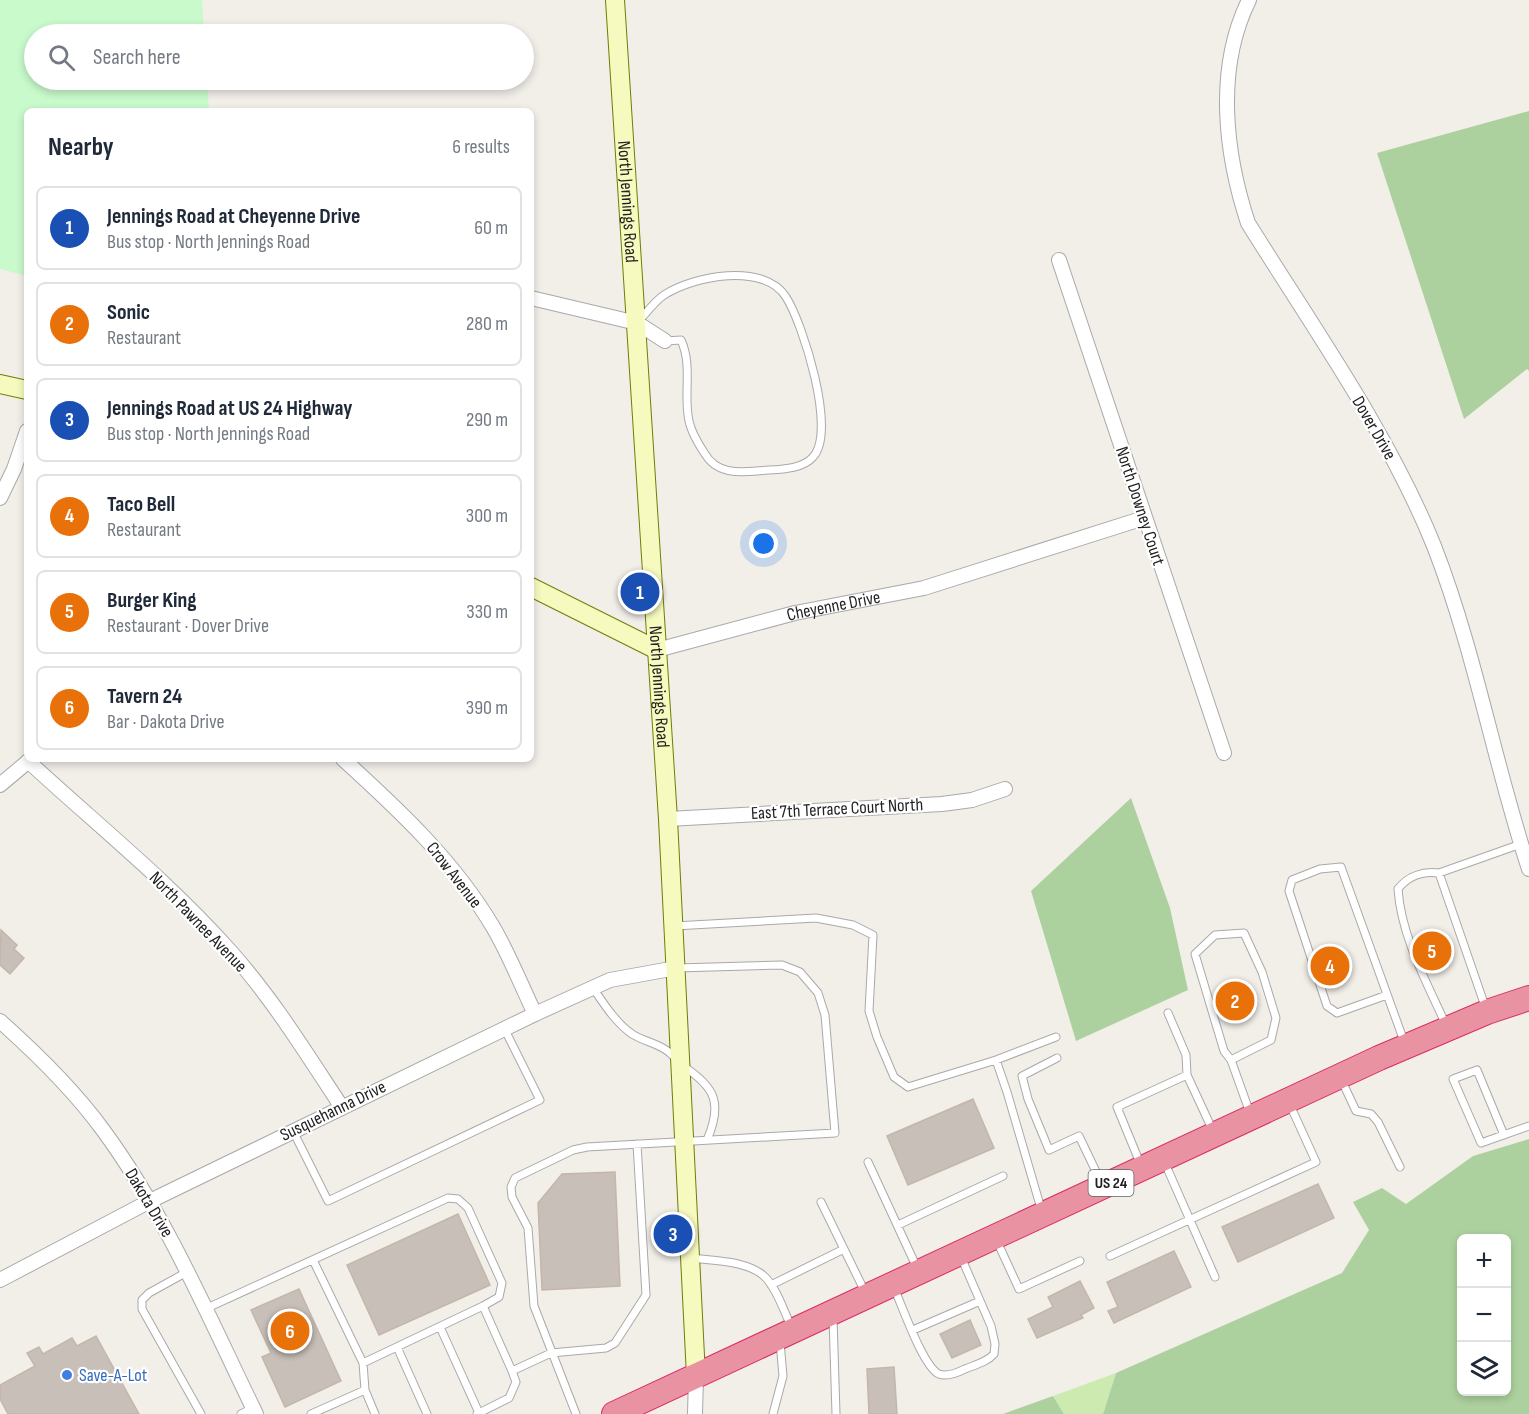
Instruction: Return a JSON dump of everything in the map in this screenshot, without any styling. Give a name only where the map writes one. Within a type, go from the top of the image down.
[{"type":"highway","name":"US 24","points":[[614,1414],[1405,1046],[1487,1012],[1529,999]]},
{"type":"street","name":"North Jennings Road","points":[[615,0],[668,819],[696,1376]]},
{"type":"street","name":"Dover Drive","points":[[1249,0],[1239,21],[1228,70],[1228,137],[1238,192],[1248,223],[1388,449],[1434,546],[1464,632],[1529,869]]},
{"type":"street","name":"North Downey Court","points":[[1059,260],[1224,753]]},
{"type":"street","points":[[534,299],[637,323],[665,341]]},
{"type":"street","points":[[0,384],[24,389]]},
{"type":"street","points":[[0,498],[14,469],[24,440]]},
{"type":"street","name":"Cheyenne Drive","points":[[657,650],[795,613],[924,588],[1144,518]]},
{"type":"street","points":[[534,588],[657,650]]},
{"type":"street","points":[[0,785],[27,762]]},
{"type":"street","name":"North Pawnee Avenue","points":[[31,762],[200,919],[230,952],[286,1020],[341,1106]]},
{"type":"street","name":"Crow Avenue","points":[[346,762],[424,835],[467,888],[493,927],[535,1014]]},
{"type":"street","name":"East 7th Terrace Court North","points":[[668,819],[942,804],[972,800],[1005,789]]},
{"type":"street","name":"Susquehanna Drive","points":[[0,1280],[150,1201],[504,1028],[609,980],[676,968]]},
{"type":"street","name":"Dakota Drive","points":[[0,1022],[52,1071],[103,1129],[150,1201],[206,1309],[250,1412]]},
{"type":"street","points":[[695,1414],[696,1376]]},
{"type":"lane","points":[[637,323],[663,295],[684,286],[728,275],[764,278],[785,295],[817,382],[821,441],[814,456],[809,462],[791,468],[742,472],[719,468],[706,456],[689,421],[687,354],[681,340],[665,341]]},
{"type":"lane","points":[[1447,1028],[1413,949],[1399,902],[1398,889],[1405,880],[1428,872],[1439,873],[1521,844]]},
{"type":"lane","points":[[1387,995],[1337,1013],[1327,1006],[1289,891],[1292,880],[1320,869],[1341,867],[1387,995],[1405,1046]]},
{"type":"lane","points":[[1439,873],[1487,1012]]},
{"type":"lane","points":[[674,926],[816,918],[853,925],[873,936],[869,1011],[894,1077],[908,1087],[996,1060],[1056,1037]]},
{"type":"lane","points":[[1231,1060],[1271,1040],[1276,1018],[1262,972],[1244,933],[1215,935],[1195,954],[1224,1051],[1231,1060],[1252,1118]]},
{"type":"lane","points":[[576,1414],[534,1306],[528,1228],[512,1197],[511,1187],[515,1178],[573,1150],[637,1144],[835,1133],[825,1015],[818,993],[800,972],[782,965],[676,968]]},
{"type":"lane","points":[[593,988],[608,1010],[631,1033],[666,1049],[681,1065],[699,1075],[710,1090],[715,1107],[713,1125],[707,1140]]},
{"type":"lane","points":[[1168,1013],[1185,1055],[1187,1075],[1215,1135]]},
{"type":"lane","points":[[293,1130],[328,1201],[540,1100],[504,1028]]},
{"type":"lane","points":[[1057,1058],[1022,1076],[1028,1099],[1049,1150],[1079,1136],[1103,1186]]},
{"type":"lane","points":[[996,1060],[1008,1092],[1042,1214]]},
{"type":"lane","points":[[1504,1135],[1477,1070],[1453,1079],[1481,1143],[1504,1135],[1529,1126]]},
{"type":"lane","points":[[1187,1075],[1117,1107],[1190,1220],[1215,1277]]},
{"type":"lane","points":[[1340,1077],[1356,1111],[1371,1114],[1378,1122],[1400,1167]]},
{"type":"lane","points":[[1110,1256],[1316,1162],[1288,1101]]},
{"type":"lane","points":[[512,1371],[551,1353],[606,1348],[615,1343],[646,1295],[637,1144]]},
{"type":"lane","points":[[868,1162],[920,1273]]},
{"type":"lane","points":[[898,1225],[1003,1176]]},
{"type":"lane","points":[[206,1309],[448,1198],[458,1199],[468,1208],[502,1283],[500,1297],[363,1363]]},
{"type":"lane","points":[[821,1202],[868,1297]]},
{"type":"lane","points":[[995,1237],[1019,1289],[1080,1261]]},
{"type":"lane","points":[[771,1285],[844,1249]]},
{"type":"lane","points":[[892,1285],[927,1361],[939,1374],[948,1375],[992,1357],[995,1348],[994,1336],[960,1253]]},
{"type":"lane","points":[[691,1258],[738,1265],[756,1271],[771,1285],[786,1333],[783,1376],[773,1414]]},
{"type":"lane","points":[[313,1260],[363,1363],[365,1390],[375,1414]]},
{"type":"lane","points":[[187,1272],[149,1293],[142,1300],[142,1309],[201,1414]]},
{"type":"lane","points":[[913,1330],[980,1301]]},
{"type":"lane","points":[[440,1327],[478,1413],[509,1398],[516,1387],[512,1371],[483,1306]]},
{"type":"lane","points":[[833,1312],[836,1414]]},
{"type":"lane","points":[[397,1347],[427,1414]]},
{"type":"lane","points":[[311,1414],[365,1390]]},
{"type":"green space","points":[[0,0],[202,0],[203,24],[24,24],[24,90],[208,90],[209,108],[24,108],[24,275],[0,269]]},
{"type":"green space","points":[[1529,111],[1529,371],[1527,369],[1464,419],[1377,153]]},
{"type":"green space","points":[[1131,798],[1170,908],[1188,990],[1076,1041],[1031,891]]},
{"type":"green space","points":[[1529,1139],[1529,1414],[1103,1414],[1116,1373],[1342,1273],[1369,1230],[1353,1202],[1382,1188],[1406,1204],[1473,1156]]},
{"type":"green space","points":[[1116,1373],[1103,1414],[1064,1414],[1053,1396]]},
{"type":"green space","points":[[1053,1396],[1064,1414],[1003,1414]]},
{"type":"building","points":[[1,930],[17,945],[14,949],[24,958],[10,974],[0,965]]},
{"type":"building","points":[[973,1099],[994,1148],[908,1185],[887,1136]]},
{"type":"building","points":[[615,1172],[620,1286],[542,1290],[538,1203],[562,1174]]},
{"type":"building","points":[[1318,1184],[1334,1218],[1238,1262],[1222,1227]]},
{"type":"building","points":[[458,1214],[490,1285],[379,1335],[347,1265]]},
{"type":"building","points":[[668,1241],[673,1241],[674,1252],[668,1252]]},
{"type":"building","points":[[1174,1251],[1191,1287],[1114,1323],[1108,1311],[1118,1307],[1107,1282]]},
{"type":"building","points":[[1080,1281],[1094,1308],[1081,1315],[1083,1318],[1037,1338],[1028,1319],[1053,1307],[1048,1297]]},
{"type":"building","points":[[299,1289],[341,1381],[285,1407],[262,1357],[271,1353],[251,1310]]},
{"type":"building","points":[[970,1320],[981,1345],[952,1358],[940,1334]]},
{"type":"building","name":"Save-A-Lot","points":[[96,1336],[139,1414],[8,1414],[0,1399],[0,1385],[35,1366],[27,1353],[39,1347],[43,1354],[72,1338],[77,1346]]},
{"type":"building","points":[[894,1367],[897,1414],[869,1414],[867,1369]]},
{"type":"place","name":"Jennings Road at Cheyenne Drive","points":[[640,592]]},
{"type":"place","name":"Burger King","points":[[1432,951]]},
{"type":"place","name":"Taco Bell","points":[[1330,966]]},
{"type":"place","name":"Sonic","points":[[1235,1001]]},
{"type":"place","name":"Jennings Road at US 24 Highway","points":[[673,1234]]},
{"type":"place","name":"Tavern 24","points":[[290,1331]]},
{"type":"place","name":"Save-A-Lot","points":[[67,1375]]}]
